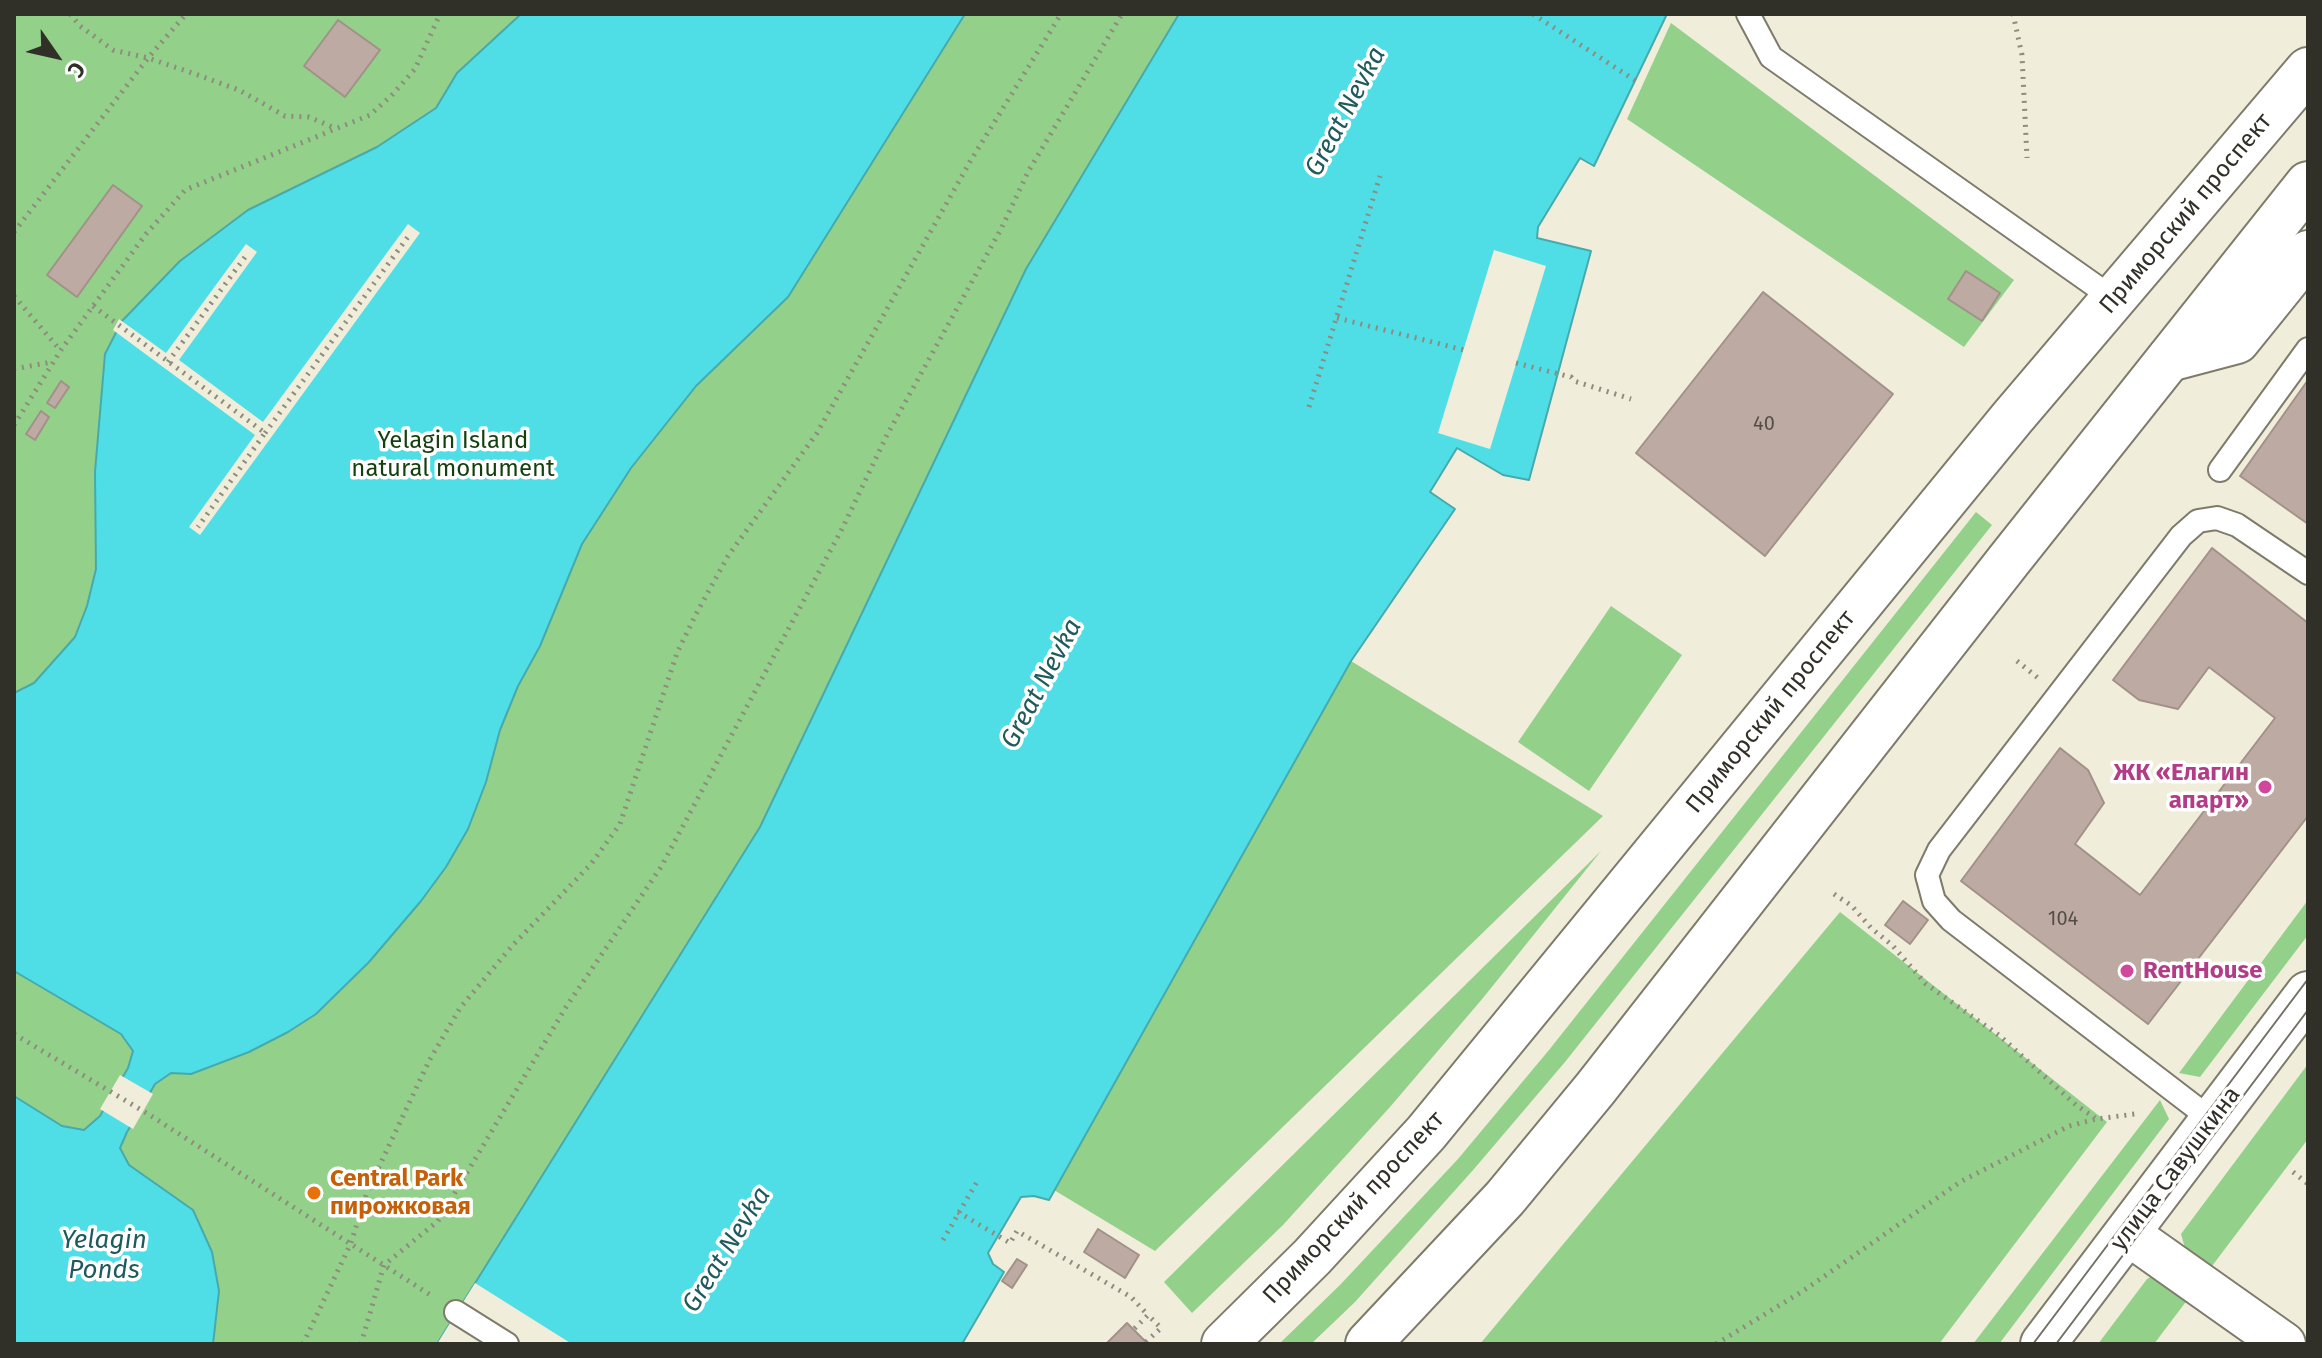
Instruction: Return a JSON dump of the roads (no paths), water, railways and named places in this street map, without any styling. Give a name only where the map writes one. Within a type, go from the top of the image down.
[{"type":"main road","name":"Приморский проспект","points":[[1224,1344],[1312,1257],[1426,1133],[2002,430],[2308,70]]},
{"type":"main road","points":[[1368,1344],[1505,1198],[1595,1089],[2308,184]]},
{"type":"main road","points":[[2169,359],[2237,341],[2308,253]]},
{"type":"main road","name":"улица Савушкина","points":[[2043,1344],[2308,994]]},
{"type":"street","points":[[2127,1233],[2284,1344]]},
{"type":"lane","points":[[1748,14],[1771,57],[2114,299]]},
{"type":"lane","points":[[2220,470],[2308,349]]},
{"type":"lane","points":[[2212,1120],[1951,920],[1934,901],[1927,875],[1939,850],[2181,536],[2198,521],[2217,518],[2237,525],[2308,573]]},
{"type":"lane","points":[[456,1312],[507,1344]]},
{"type":"water","name":"Yelagin Ponds","points":[[521,14],[965,14],[788,297],[696,386],[631,468],[582,544],[540,646],[518,686],[500,730],[486,782],[468,829],[421,901],[369,962],[316,1014],[249,1052],[191,1074],[171,1073],[155,1084],[127,1132],[120,1148],[129,1165],[193,1210],[212,1252],[219,1291],[213,1344],[14,1344],[14,1096],[62,1126],[84,1130],[100,1116],[128,1068],[133,1051],[121,1034],[14,971],[14,693],[34,683],[75,637],[87,606],[96,569],[95,472],[105,354],[122,321],[180,261],[248,210],[377,147],[436,108],[457,73]]},
{"type":"water","name":"Great Nevka","points":[[1179,14],[1667,14],[1594,166],[1580,158],[1538,227],[1537,238],[1591,251],[1529,480],[1503,475],[1457,448],[1430,492],[1455,509],[1351,661],[1049,1200],[1021,1197],[988,1253],[993,1264],[1004,1272],[962,1344],[437,1344],[760,827],[1026,269]]},
{"type":"tram line","points":[[2033,1344],[2308,979]]},
{"type":"tram line","points":[[2056,1344],[2308,1010]]},
{"type":"place","name":"ЖК «Елагин апарт»","points":[[2265,787]]},
{"type":"place","name":"RentHouse","points":[[2127,971]]},
{"type":"place","name":"Central Park пирожковая","points":[[314,1193]]},
{"type":"park label","name":"Yelagin Island natural monument","points":[[453,455]]}]
